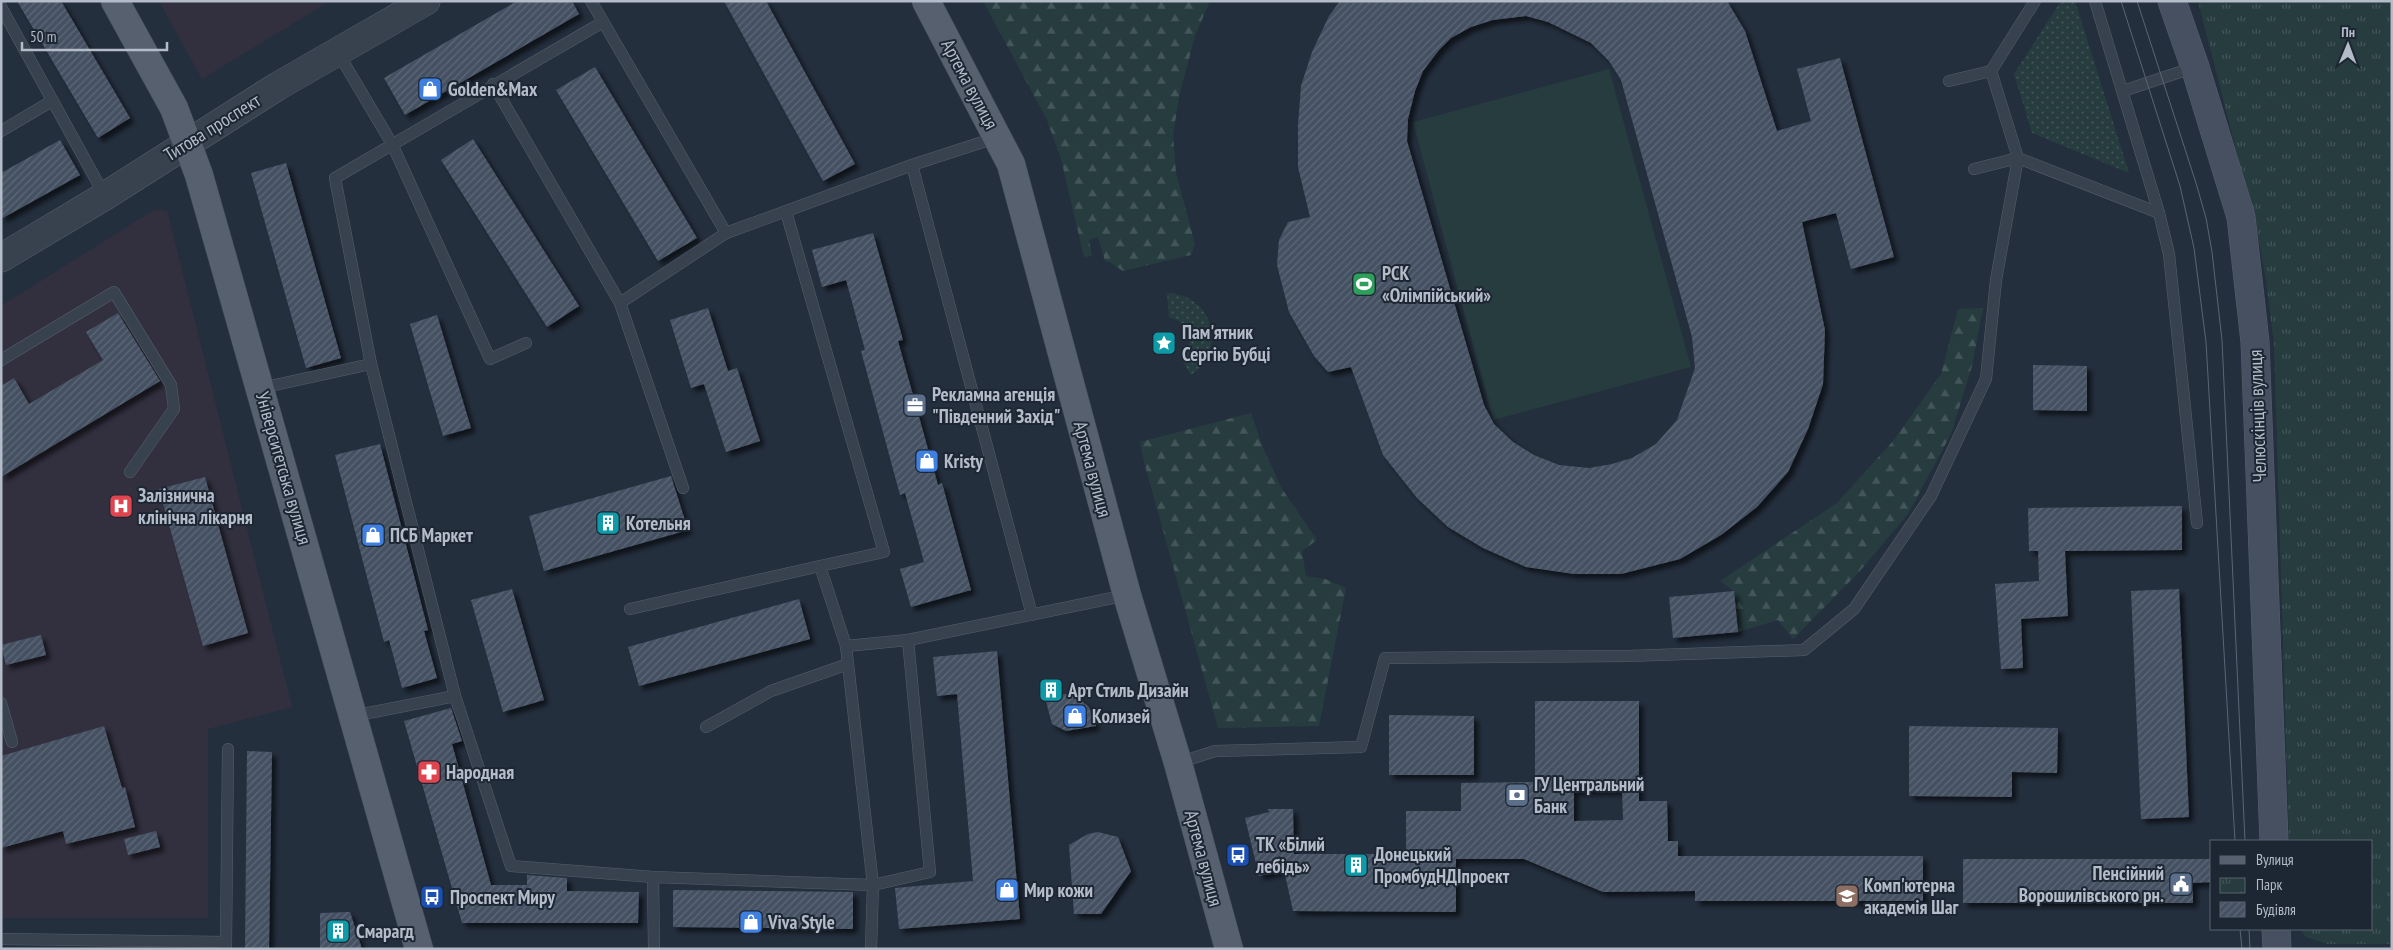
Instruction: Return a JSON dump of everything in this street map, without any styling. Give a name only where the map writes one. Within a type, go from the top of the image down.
[{"type":"main road","name":"Університетська вулиця","points":[[116,1],[174,108],[188,141],[261,388],[419,949]]},
{"type":"main road","name":"Артема вулиця","points":[[926,1],[1011,164],[1127,595],[1178,763],[1229,949]]},
{"type":"main road","name":"Челюскінців вулиця","points":[[2172,1],[2195,67],[2241,217],[2255,342],[2274,840]]},
{"type":"main road","points":[[2276,930],[2277,949]]},
{"type":"street","name":"Титова проспект","points":[[1,258],[105,196],[188,141],[337,51],[426,1]]},
{"type":"lane","points":[[591,1],[726,232]]},
{"type":"lane","points":[[1949,81],[1991,71],[2034,1]]},
{"type":"lane","points":[[2095,1],[2159,213],[2169,254],[2197,523]]},
{"type":"lane","points":[[1,7],[105,196]]},
{"type":"lane","points":[[603,22],[493,84],[335,178],[371,364],[455,696],[511,866],[653,877],[873,885],[930,872],[908,640]]},
{"type":"lane","points":[[337,51],[392,144],[490,359],[526,343]]},
{"type":"lane","points":[[2123,91],[2195,67]]},
{"type":"lane","points":[[1178,763],[1215,751],[1361,747],[1385,658],[1628,656],[1804,650],[1854,610],[1931,496],[1986,379],[1996,280],[2018,158],[1991,71]]},
{"type":"lane","points":[[493,84],[620,303],[683,488]]},
{"type":"lane","points":[[1,131],[52,100]]},
{"type":"lane","points":[[620,303],[726,232],[786,212],[912,165],[998,137]]},
{"type":"lane","points":[[1974,169],[2018,158],[2159,213]]},
{"type":"lane","points":[[912,165],[1032,614]]},
{"type":"lane","points":[[630,609],[884,552],[786,212]]},
{"type":"lane","points":[[1,360],[114,292],[171,385],[174,409],[130,472]]},
{"type":"lane","points":[[261,388],[371,364]]},
{"type":"lane","points":[[820,566],[846,646],[873,885],[871,949]]},
{"type":"lane","points":[[846,646],[908,640],[1127,595]]},
{"type":"lane","points":[[706,727],[771,691],[848,664]]},
{"type":"lane","points":[[353,716],[455,696]]},
{"type":"lane","points":[[1,703],[12,742]]},
{"type":"lane","points":[[1,939],[226,945],[228,749]]},
{"type":"lane","points":[[653,877],[654,949]]},
{"type":"shaded area","points":[[159,1],[330,1],[202,79]]},
{"type":"shaded area","name":"Залізнична клінічна лікарня","points":[[154,210],[167,211],[292,707],[208,729],[208,918],[1,918],[1,306]]},
{"type":"green space","points":[[983,1],[1210,1],[1195,36],[1179,97],[1173,135],[1176,173],[1195,244],[1191,255],[1123,271],[1105,261],[1098,237],[1089,240],[1092,256],[1084,257],[1061,159],[1047,120]]},
{"type":"green space","points":[[2061,1],[2075,1],[2129,173],[2032,133],[2014,74]]},
{"type":"green space","points":[[2198,1],[2392,1],[2392,944],[2327,944],[2306,937],[2301,930],[2373,930],[2373,840],[2289,840],[2274,344],[2266,280],[2257,231]]},
{"type":"green space","points":[[1609,69],[1691,367],[1493,420],[1413,122]]},
{"type":"green space","points":[[1167,293],[1183,296],[1195,303],[1205,313],[1210,325],[1212,338],[1209,352],[1202,364],[1191,375],[1180,356],[1190,343],[1187,329],[1182,323],[1169,317]]},
{"type":"green space","points":[[1983,308],[1972,366],[1951,434],[1908,514],[1859,572],[1793,639],[1778,620],[1738,632],[1734,591],[1720,581],[1837,503],[1893,441],[1941,374],[1958,309]]},
{"type":"green space","points":[[1251,413],[1264,450],[1282,489],[1317,540],[1302,551],[1306,576],[1325,579],[1346,588],[1319,726],[1218,728],[1144,462],[1140,442]]},
{"type":"building","points":[[17,1],[61,1],[130,118],[98,138]]},
{"type":"building","points":[[517,1],[572,1],[579,14],[405,115],[384,78]]},
{"type":"building","points":[[724,1],[766,1],[855,164],[823,181]]},
{"type":"building","name":"РСК «Олімпійський»","points":[[1340,1],[1727,1],[1745,31],[1777,131],[1811,121],[1797,69],[1840,58],[1894,257],[1851,269],[1836,213],[1802,222],[1825,330],[1823,384],[1808,429],[1788,472],[1757,507],[1721,535],[1680,559],[1621,574],[1574,574],[1526,567],[1483,548],[1448,527],[1417,498],[1383,455],[1351,367],[1328,372],[1314,356],[1289,312],[1277,265],[1279,240],[1288,222],[1310,217],[1298,167],[1298,125],[1301,86],[1312,52],[1329,16]],"holes":[[[1526,16],[1548,22],[1591,43],[1609,61],[1621,80],[1692,337],[1695,368],[1677,420],[1656,444],[1632,458],[1589,468],[1559,465],[1534,455],[1513,442],[1494,424],[1484,405],[1407,141],[1408,119],[1415,91],[1423,71],[1451,38],[1471,27],[1493,20]]]},
{"type":"building","points":[[595,67],[697,238],[658,261],[556,90]]},
{"type":"building","points":[[473,139],[579,306],[547,327],[441,160]]},
{"type":"building","points":[[60,140],[80,175],[1,219],[1,173]]},
{"type":"building","points":[[286,163],[341,358],[306,368],[251,173]]},
{"type":"building","points":[[873,233],[903,340],[898,341],[938,485],[942,483],[971,590],[911,607],[900,569],[924,562],[905,493],[900,495],[861,351],[865,350],[846,280],[822,287],[812,250]]},
{"type":"building","points":[[708,308],[728,371],[737,368],[760,441],[726,452],[704,384],[691,388],[670,320]]},
{"type":"building","points":[[118,313],[160,381],[1,477],[1,386],[14,378],[29,404],[103,360],[86,332]]},
{"type":"building","points":[[437,315],[471,428],[443,436],[410,324]]},
{"type":"building","points":[[2033,365],[2087,366],[2087,411],[2033,410]]},
{"type":"building","points":[[380,444],[428,630],[424,631],[437,678],[402,688],[389,640],[384,642],[335,455]]},
{"type":"building","name":"Котельня","points":[[671,476],[688,530],[544,571],[529,516]]},
{"type":"building","points":[[205,477],[248,633],[203,646],[159,489]]},
{"type":"building","points":[[2182,506],[2182,550],[2065,551],[2068,616],[2021,619],[2023,668],[2001,669],[1995,584],[2039,581],[2038,551],[2029,551],[2028,508]]},
{"type":"building","points":[[512,589],[544,700],[503,712],[471,600]]},
{"type":"building","points":[[2179,589],[2189,817],[2141,819],[2131,591]]},
{"type":"building","points":[[1734,591],[1738,632],[1673,638],[1669,597]]},
{"type":"building","points":[[799,599],[810,639],[639,686],[628,647]]},
{"type":"building","points":[[41,635],[46,655],[6,665],[1,645]]},
{"type":"building","points":[[997,651],[1020,919],[899,929],[895,888],[973,881],[957,694],[937,696],[933,657]]},
{"type":"building","name":"Арт Стиль Дизайн","points":[[1044,694],[1073,694],[1089,707],[1096,726],[1066,731],[1052,724]]},
{"type":"building","points":[[1535,701],[1639,701],[1639,801],[1667,801],[1668,841],[1678,841],[1678,856],[1923,856],[1923,901],[1695,901],[1695,891],[1603,892],[1524,859],[1456,859],[1456,912],[1293,911],[1284,870],[1259,876],[1245,818],[1269,812],[1268,809],[1293,809],[1294,854],[1406,854],[1406,811],[1461,811],[1461,783],[1535,782]],"holes":[[[1574,791],[1622,791],[1623,820],[1574,821]]]},
{"type":"building","points":[[451,708],[462,741],[452,744],[491,885],[527,885],[527,875],[567,878],[567,891],[639,892],[638,923],[462,923],[404,721]]},
{"type":"building","points":[[1389,715],[1474,716],[1474,775],[1389,775]]},
{"type":"building","points":[[104,726],[122,788],[125,787],[135,827],[66,844],[63,831],[1,848],[1,756]]},
{"type":"building","points":[[1909,726],[2058,728],[2057,773],[2012,772],[2012,797],[1909,796]]},
{"type":"building","points":[[247,751],[272,752],[269,949],[245,949]]},
{"type":"building","points":[[156,831],[160,847],[128,855],[124,839]]},
{"type":"building","points":[[1098,832],[1118,837],[1131,871],[1101,914],[1074,914],[1069,845],[1088,834]]},
{"type":"building","points":[[1963,859],[2210,859],[2210,882],[2193,883],[2193,903],[1963,903]]},
{"type":"building","points":[[673,890],[853,892],[853,929],[673,927]]},
{"type":"building","name":"Смарагд","points":[[350,912],[362,949],[320,949],[320,913]]},
{"type":"tram line","points":[[2121,1],[2180,186],[2194,248],[2206,342],[2235,840]]},
{"type":"tram line","points":[[2137,1],[2196,183],[2206,218],[2212,252],[2222,340],[2245,840]]},
{"type":"tram line","points":[[2240,930],[2242,949]]},
{"type":"tram line","points":[[2249,930],[2250,949]]},
{"type":"place","name":"Golden&Max","points":[[430,89]]},
{"type":"place","name":"РСК «Олімпійський»","points":[[1364,284]]},
{"type":"place","name":"Пам'ятник Сергію Бубці","points":[[1164,343]]},
{"type":"place","name":"Рекламна агенція \"Південний Захід\"","points":[[915,405]]},
{"type":"place","name":"Kristy","points":[[927,461]]},
{"type":"place","name":"Залізнична клінічна лікарня","points":[[121,506]]},
{"type":"place","name":"Котельня","points":[[608,523]]},
{"type":"place","name":"ПСБ Маркет","points":[[373,535]]},
{"type":"place","name":"Арт Стиль Дизайн","points":[[1051,690]]},
{"type":"place","name":"Колизей","points":[[1075,716]]},
{"type":"place","name":"Народная","points":[[429,772]]},
{"type":"place","name":"ГУ Центральний Банк","points":[[1517,795]]},
{"type":"place","name":"ТК «Білий лебідь»","points":[[1238,855]]},
{"type":"place","name":"Донецький ПромбудНДІпроект","points":[[1356,865]]},
{"type":"place","name":"Пенсійний Ворошилівського рн.","points":[[2181,884]]},
{"type":"place","name":"Мир кожи","points":[[1007,890]]},
{"type":"place","name":"Комп'ютерна академія Шаг","points":[[1847,896]]},
{"type":"place","name":"Проспект Миру","points":[[432,897]]},
{"type":"place","name":"Viva Style","points":[[751,922]]},
{"type":"place","name":"Смарагд","points":[[338,931]]}]
